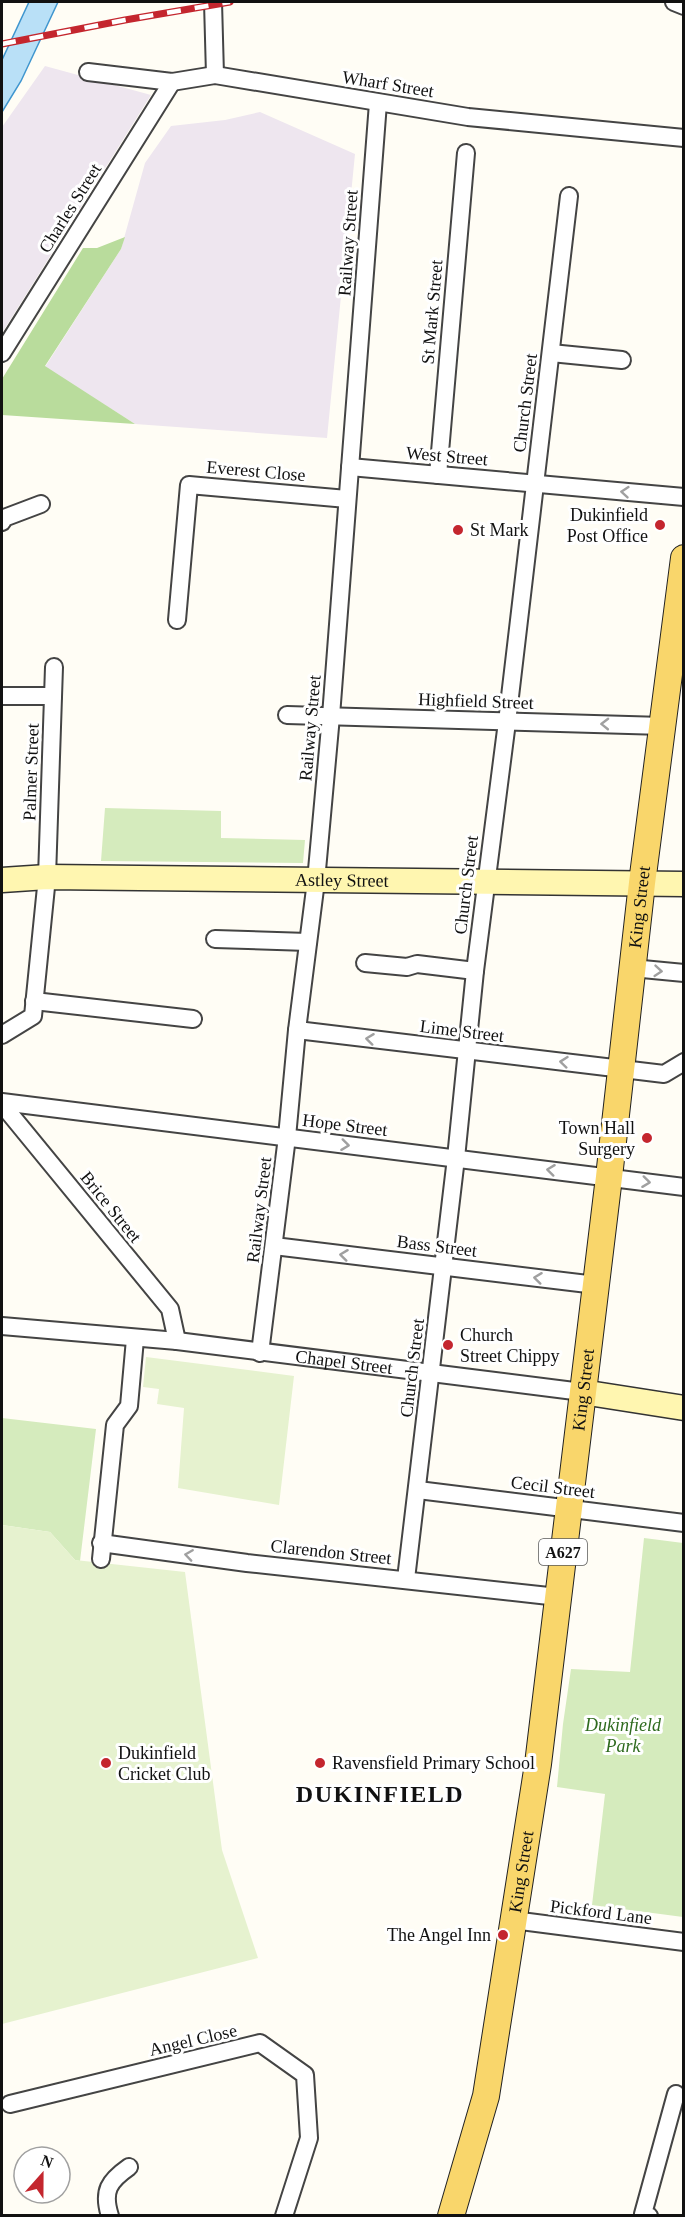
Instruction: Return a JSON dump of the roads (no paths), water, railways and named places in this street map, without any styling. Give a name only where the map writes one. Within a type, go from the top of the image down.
[{"type":"main road","name":"King Street","points":[[451,2216],[486,2096],[538,1764],[622,1068],[642,883],[663,726],[679,633],[684,558]]},
{"type":"main road","name":"Astley Street","points":[[2,880],[47,877],[486,884],[684,884]]},
{"type":"main road","name":"Chapel Street","points":[[582,1392],[684,1408]]},
{"type":"street","points":[[213,2],[215,75]]},
{"type":"street","points":[[674,2],[684,6]]},
{"type":"street","name":"Wharf Street","points":[[88,72],[172,82],[215,75],[468,117],[684,138]]},
{"type":"street","name":"Charles Street","points":[[2,353],[172,82]]},
{"type":"street","name":"Railway Street","points":[[260,1353],[316,881],[331,716],[378,103]]},
{"type":"street","name":"St Mark Street","points":[[438,475],[466,153]]},
{"type":"street","name":"Church Street","points":[[406,1579],[444,1267],[475,971],[569,196]]},
{"type":"street","points":[[551,353],[622,360]]},
{"type":"street","name":"West Street","points":[[350,467],[684,497]]},
{"type":"street","name":"Everest Close","points":[[177,620],[189,485],[347,499]]},
{"type":"street","points":[[2,522],[4,518],[41,504]]},
{"type":"street","name":"Palmer Street","points":[[34,1000],[47,877],[54,667]]},
{"type":"street","points":[[2,696],[52,696]]},
{"type":"street","name":"Highfield Street","points":[[287,715],[663,726]]},
{"type":"street","points":[[215,939],[308,942]]},
{"type":"street","points":[[365,963],[407,967],[417,964],[475,971]]},
{"type":"street","points":[[632,968],[684,973]]},
{"type":"street","points":[[2,1035],[33,1016],[34,1000],[194,1019]]},
{"type":"street","name":"Lime Street","points":[[297,1030],[664,1074],[684,1062]]},
{"type":"street","name":"Hope Street","points":[[2,1103],[684,1187]]},
{"type":"street","name":"Brice Street","points":[[2,1103],[170,1309],[177,1341]]},
{"type":"street","name":"Bass Street","points":[[274,1246],[596,1285]]},
{"type":"street","name":"Chapel Street","points":[[2,1326],[177,1341],[582,1392]]},
{"type":"street","name":"Clarendon Street","points":[[135,1339],[129,1407],[116,1425],[101,1551],[406,1579],[558,1597]]},
{"type":"street","name":"Cecil Street","points":[[418,1490],[684,1522]]},
{"type":"street","name":"Pickford Lane","points":[[513,1920],[684,1942]]},
{"type":"street","name":"Angel Close","points":[[10,2103],[260,2043],[305,2075],[309,2138],[284,2216]]},
{"type":"street","points":[[649,2216],[643,2214],[676,2094]]},
{"type":"street","points":[[110,2216],[106,2205],[110,2185],[115,2177],[129,2167]]},
{"type":"water","points":[[29,2],[58,2],[21,81],[2,112],[2,60]]},
{"type":"railway","points":[[2,44],[230,2]]},
{"type":"place","name":"Dukinfield Post Office","points":[[660,525]]},
{"type":"place","name":"St Mark","points":[[458,530]]},
{"type":"place","name":"Town Hall Surgery","points":[[647,1138]]},
{"type":"place","name":"Church Street Chippy","points":[[448,1345]]},
{"type":"place","name":"Dukinfield Cricket Club","points":[[106,1763]]},
{"type":"place","name":"Ravensfield Primary School","points":[[320,1763]]},
{"type":"place","name":"The Angel Inn","points":[[503,1935]]},
{"type":"district","name":"DUKINFIELD","points":[[380,1794]]},
{"type":"park label","name":"Dukinfield Park","points":[[623,1735]]}]
